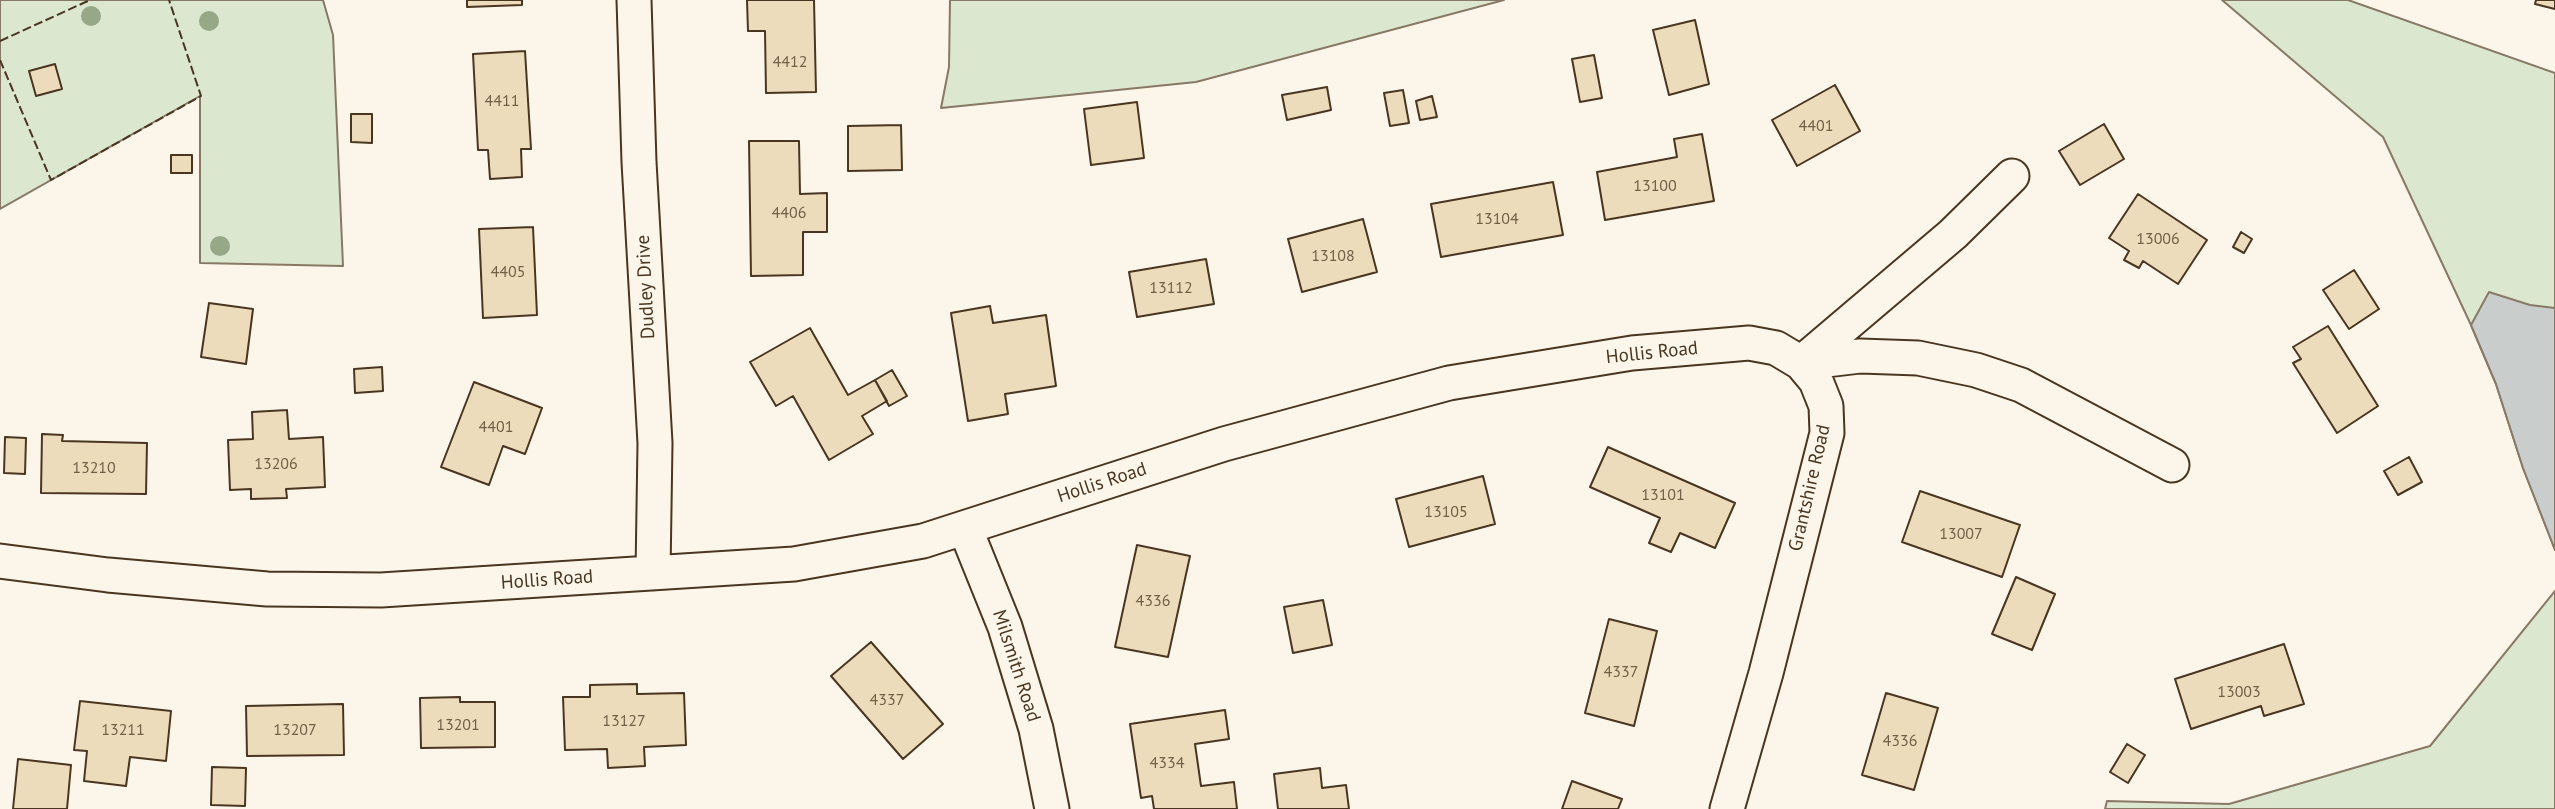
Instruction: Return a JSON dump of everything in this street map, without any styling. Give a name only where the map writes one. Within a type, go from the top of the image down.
[{"type":"street","name":"Dudley Drive","points":[[634,0],[639,162],[654,443],[653,573]]},
{"type":"street","points":[[1801,363],[1953,234],[2012,176]]},
{"type":"street","name":"Hollis Road","points":[[0,561],[108,575],[267,589],[406,590],[794,564],[897,547],[965,528],[1224,444],[1449,383],[1632,354],[1749,343],[1776,348],[1801,363]]},
{"type":"street","points":[[1801,363],[1860,356],[1918,358],[1976,370],[2021,385],[2172,465]]},
{"type":"street","name":"Grantshire Road","points":[[1727,809],[1766,673],[1826,433],[1826,406],[1816,381],[1801,363]]},
{"type":"street","name":"Milsmith Road","points":[[965,528],[1005,626],[1036,729],[1052,809]]},
{"type":"green space","points":[[0,0],[323,0],[333,35],[343,266],[200,263],[200,96],[0,209]]},
{"type":"green space","points":[[950,0],[1504,0],[1196,82],[941,108],[949,67]]},
{"type":"green space","points":[[2222,0],[2348,0],[2555,73],[2555,550],[2523,468],[2496,384],[2383,137]]},
{"type":"green space","points":[[2555,591],[2555,809],[2105,809],[2107,801],[2229,804],[2430,746]]},
{"type":"shaded area","points":[[2489,292],[2530,305],[2555,308],[2555,550],[2523,468],[2496,384],[2471,325]]},
{"type":"building","points":[[467,0],[522,0],[522,5],[467,7]]},
{"type":"building","points":[[747,0],[814,0],[816,92],[766,93],[765,31],[748,31]]},
{"type":"building","points":[[2536,0],[2555,0],[2555,9],[2535,4]]},
{"type":"building","points":[[1695,20],[1709,84],[1669,95],[1653,30]]},
{"type":"building","points":[[525,51],[531,149],[521,149],[522,177],[490,179],[488,150],[478,150],[473,54]]},
{"type":"building","points":[[1594,55],[1602,98],[1580,102],[1572,59]]},
{"type":"building","points":[[55,64],[62,89],[36,96],[29,71]]},
{"type":"building","points":[[1835,85],[1860,131],[1797,166],[1772,120]]},
{"type":"building","points":[[1327,87],[1331,110],[1287,120],[1282,95]]},
{"type":"building","points":[[1403,90],[1409,123],[1390,126],[1384,93]]},
{"type":"building","points":[[1432,96],[1437,117],[1420,120],[1416,101]]},
{"type":"building","points":[[1137,102],[1144,158],[1091,165],[1084,109]]},
{"type":"building","points":[[351,114],[372,114],[372,143],[351,142]]},
{"type":"building","points":[[2104,124],[2124,159],[2080,185],[2059,151]]},
{"type":"building","points":[[901,125],[902,170],[848,171],[848,126]]},
{"type":"building","points":[[1702,134],[1714,201],[1605,220],[1597,172],[1677,157],[1674,139]]},
{"type":"building","points":[[749,141],[799,141],[800,194],[827,193],[827,232],[803,232],[803,275],[751,276]]},
{"type":"building","points":[[171,155],[192,155],[192,173],[171,173]]},
{"type":"building","points":[[1553,182],[1563,235],[1441,257],[1431,204]]},
{"type":"building","points":[[2138,194],[2207,240],[2178,284],[2143,261],[2139,268],[2124,260],[2129,251],[2109,238]]},
{"type":"building","points":[[1363,219],[1377,272],[1302,292],[1288,239]]},
{"type":"building","points":[[533,227],[537,315],[483,318],[479,229]]},
{"type":"building","points":[[2241,232],[2252,239],[2244,253],[2233,247]]},
{"type":"building","points":[[1206,259],[1214,304],[1137,317],[1129,272]]},
{"type":"building","points":[[2354,270],[2379,309],[2349,329],[2323,290]]},
{"type":"building","points":[[209,303],[253,309],[246,364],[201,357]]},
{"type":"building","points":[[990,306],[993,323],[1046,315],[1056,386],[1005,394],[1008,414],[968,421],[951,313]]},
{"type":"building","points":[[2328,326],[2378,406],[2337,433],[2293,363],[2301,359],[2293,347]]},
{"type":"building","points":[[810,328],[848,395],[875,380],[887,401],[862,416],[873,434],[829,460],[793,396],[776,406],[750,362]]},
{"type":"building","points":[[382,367],[383,391],[355,393],[354,369]]},
{"type":"building","points":[[892,370],[907,396],[889,406],[875,380]]},
{"type":"building","points":[[474,382],[542,408],[525,454],[503,446],[489,485],[441,467]]},
{"type":"building","points":[[287,410],[289,439],[323,437],[325,487],[286,489],[287,498],[251,499],[251,489],[230,490],[228,440],[253,439],[252,412]]},
{"type":"building","points":[[42,434],[63,435],[62,441],[147,443],[146,494],[41,493]]},
{"type":"building","points":[[5,437],[26,438],[25,474],[4,473]]},
{"type":"building","points":[[1608,447],[1735,503],[1715,548],[1680,533],[1671,552],[1649,543],[1660,518],[1590,487]]},
{"type":"building","points":[[2409,457],[2422,482],[2398,495],[2384,471]]},
{"type":"building","points":[[1483,476],[1495,524],[1409,547],[1396,499]]},
{"type":"building","points":[[1920,491],[2020,525],[2002,577],[1902,542]]},
{"type":"building","points":[[1137,545],[1190,556],[1168,657],[1115,647]]},
{"type":"building","points":[[2016,577],[2055,594],[2032,650],[1992,634]]},
{"type":"building","points":[[1323,600],[1332,645],[1293,653],[1284,607]]},
{"type":"building","points":[[1609,619],[1657,631],[1634,726],[1585,713]]},
{"type":"building","points":[[871,642],[943,724],[903,759],[831,676]]},
{"type":"building","points":[[2284,644],[2304,704],[2264,716],[2261,706],[2191,729],[2175,679]]},
{"type":"building","points":[[637,684],[637,694],[684,693],[686,745],[644,747],[645,766],[608,768],[607,749],[565,750],[563,697],[590,697],[590,685]]},
{"type":"building","points":[[1886,693],[1938,708],[1914,790],[1862,775]]},
{"type":"building","points":[[460,697],[460,702],[495,702],[495,747],[421,748],[420,698]]},
{"type":"building","points":[[80,701],[171,711],[166,761],[130,757],[126,786],[84,781],[87,751],[74,750]]},
{"type":"building","points":[[343,704],[344,755],[247,756],[246,706]]},
{"type":"building","points":[[1225,710],[1229,739],[1195,744],[1201,786],[1234,782],[1237,809],[1154,809],[1152,796],[1141,798],[1130,724]]},
{"type":"building","points":[[2127,744],[2145,755],[2128,783],[2110,772]]},
{"type":"building","points":[[18,759],[71,765],[67,809],[13,809]]},
{"type":"building","points":[[212,767],[246,768],[245,806],[211,805]]},
{"type":"building","points":[[1320,768],[1322,788],[1346,785],[1349,809],[1278,809],[1274,774]]},
{"type":"building","points":[[1572,781],[1622,799],[1618,809],[1562,809]]},
{"type":"fence","points":[[0,41],[90,0]]},
{"type":"fence","points":[[0,60],[51,180],[201,96],[169,0]]}]
